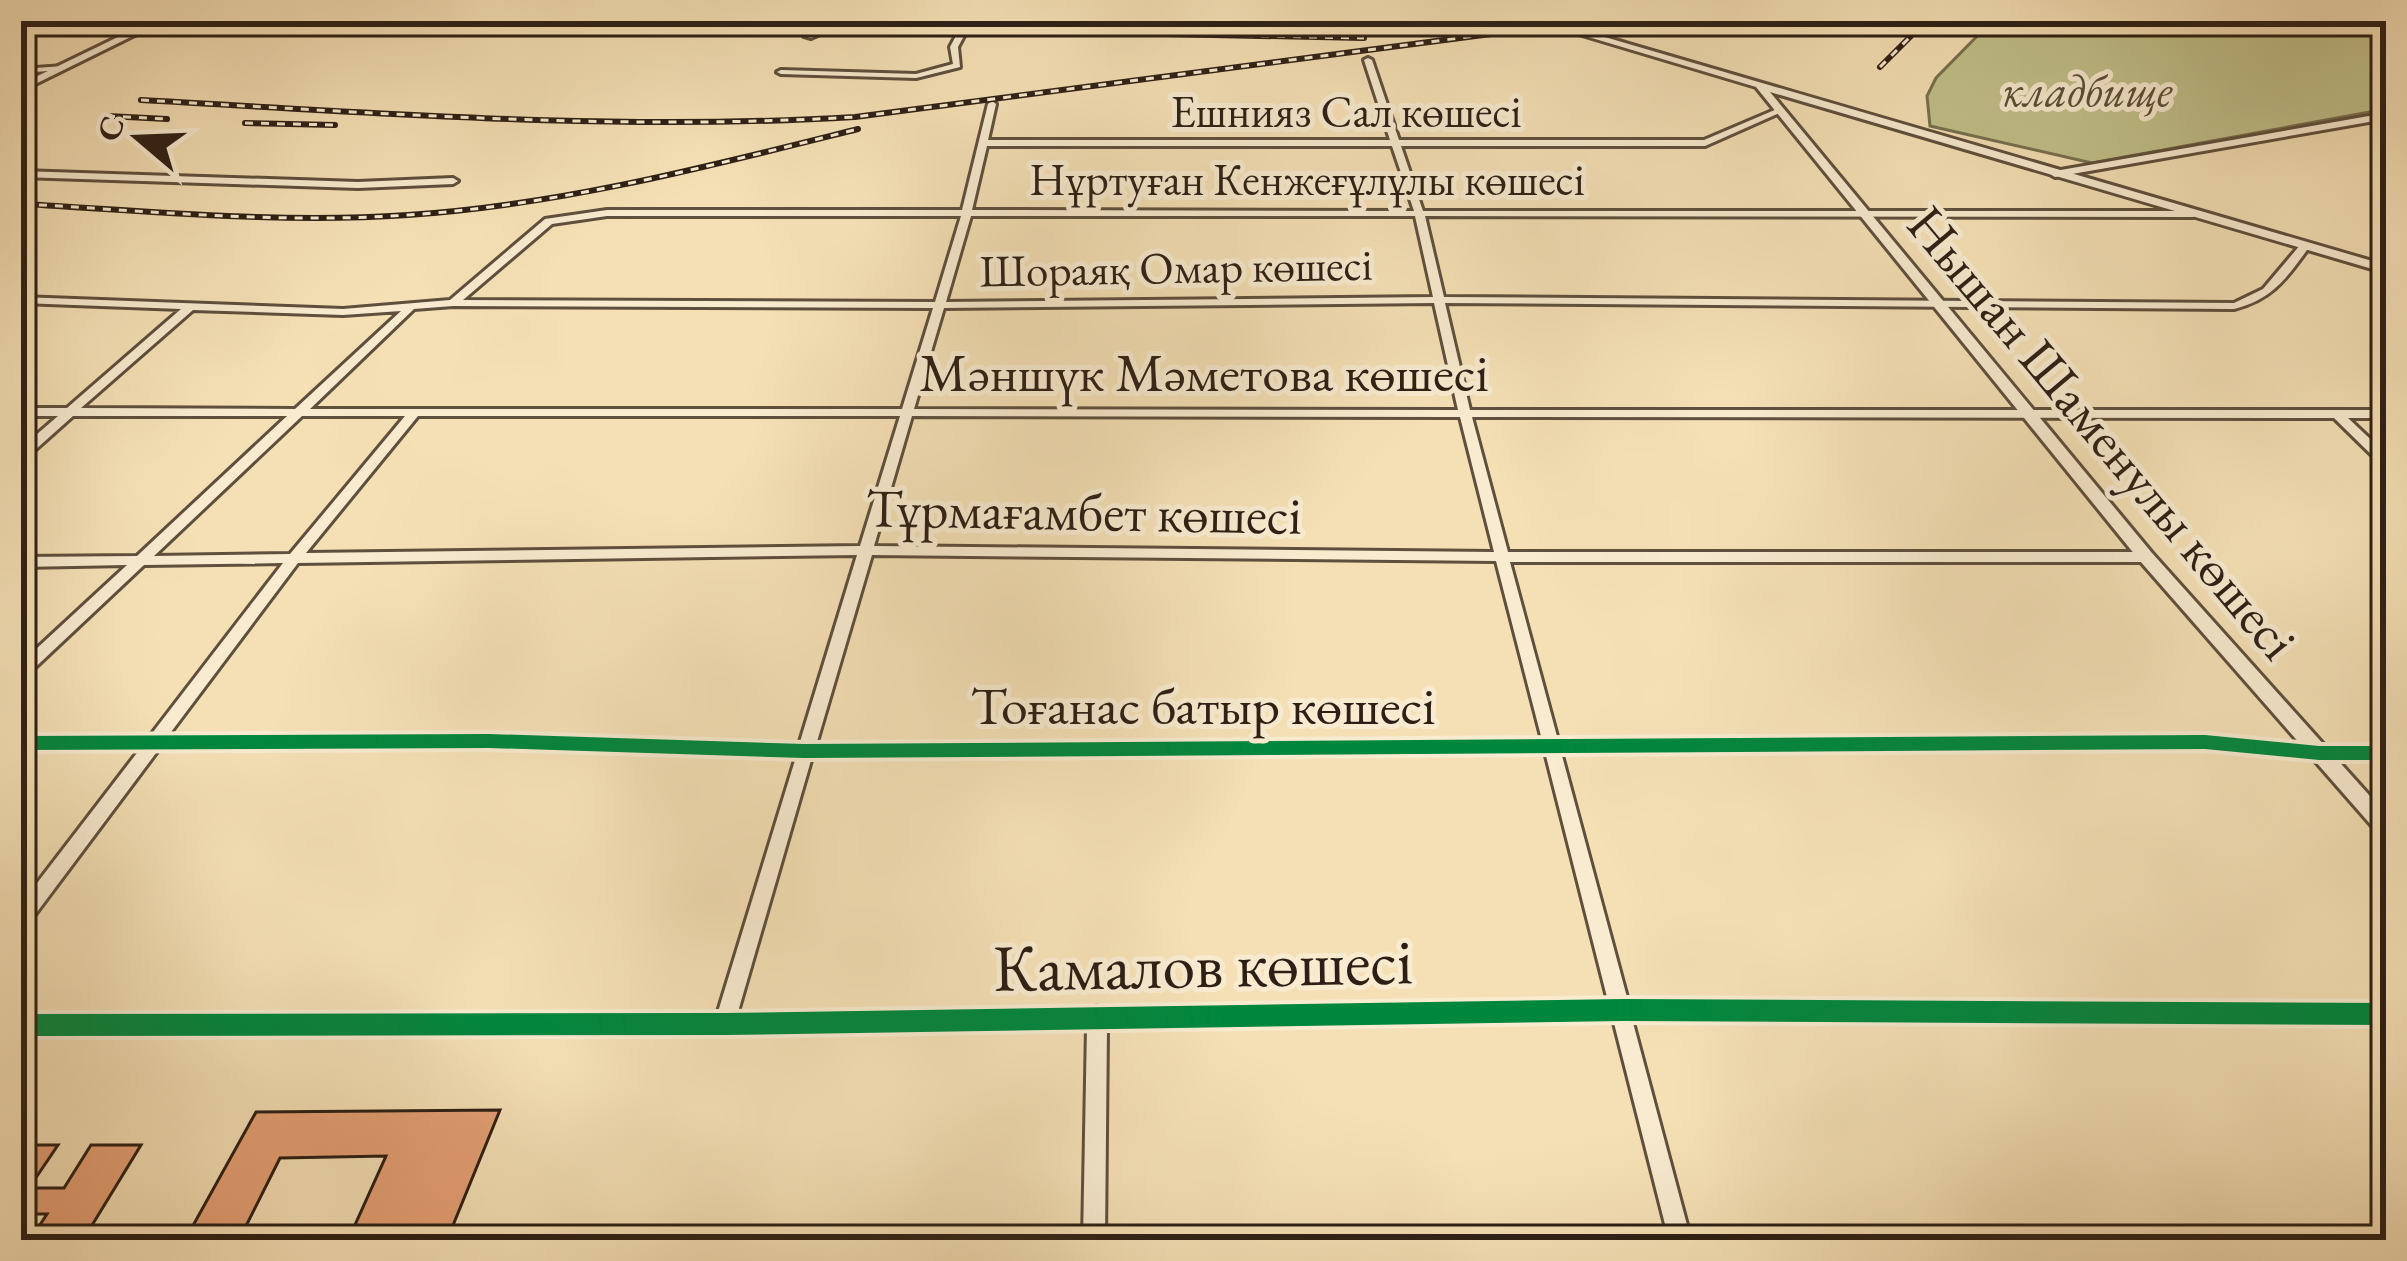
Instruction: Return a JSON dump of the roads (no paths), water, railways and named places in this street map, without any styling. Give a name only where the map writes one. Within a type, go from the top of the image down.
[{"type":"street","points":[[21,88],[158,21]]},
{"type":"street","points":[[808,35],[845,21]]},
{"type":"street","points":[[781,71],[900,77],[957,65],[955,47],[968,21]]},
{"type":"street","points":[[1540,21],[2386,269]]},
{"type":"street","points":[[1368,60],[1419,212],[1465,414],[1680,1240]]},
{"type":"street","points":[[21,71],[61,68]]},
{"type":"street","name":"Нышан Шаменулы көшесі","points":[[1760,86],[2146,556],[2386,828]]},
{"type":"street","points":[[724,1024],[967,212],[992,104]]},
{"type":"street","name":"Ешнияз Сал көшесі","points":[[986,143],[1705,142],[1780,110]]},
{"type":"street","points":[[2055,174],[2386,116]]},
{"type":"street","points":[[21,174],[358,185],[453,181]]},
{"type":"street","name":"Нұртуған Кенжеғұлұлы көшесі","points":[[453,303],[549,221],[567,215],[2193,214]]},
{"type":"street","name":"Шораяқ Омар көшесі","points":[[21,300],[343,312],[453,303],[2255,302],[2271,290],[2305,246]]},
{"type":"street","points":[[21,455],[192,305]]},
{"type":"street","points":[[21,672],[409,309]]},
{"type":"street","name":"Мәншүк Мәметова көшесі","points":[[21,412],[2386,415]]},
{"type":"street","points":[[21,918],[296,556],[412,414]]},
{"type":"street","points":[[2337,415],[2386,460]]},
{"type":"street","name":"Тұрмағамбет көшесі","points":[[21,562],[867,550],[1504,557],[2146,556]]},
{"type":"street","name":"Тоғанас батыр көшесі","points":[[21,743],[489,740],[804,751],[2205,742],[2319,754],[2386,753]]},
{"type":"street","name":"Камалов көшесі","points":[[21,1024],[724,1024],[1623,1010],[2386,1014]]},
{"type":"street","points":[[1094,1240],[1097,1015]]},
{"type":"railway","points":[[141,100],[587,121],[855,117],[1590,21]]},
{"type":"railway","points":[[1880,67],[1926,21]]},
{"type":"railway","points":[[1165,34],[1364,38]]},
{"type":"railway","points":[[107,116],[167,119]]},
{"type":"railway","points":[[245,123],[335,125]]},
{"type":"railway","points":[[23,204],[312,218],[465,210],[635,182],[858,129]]},
{"type":"park label","name":"кладбище","points":[[2087,90]]}]
